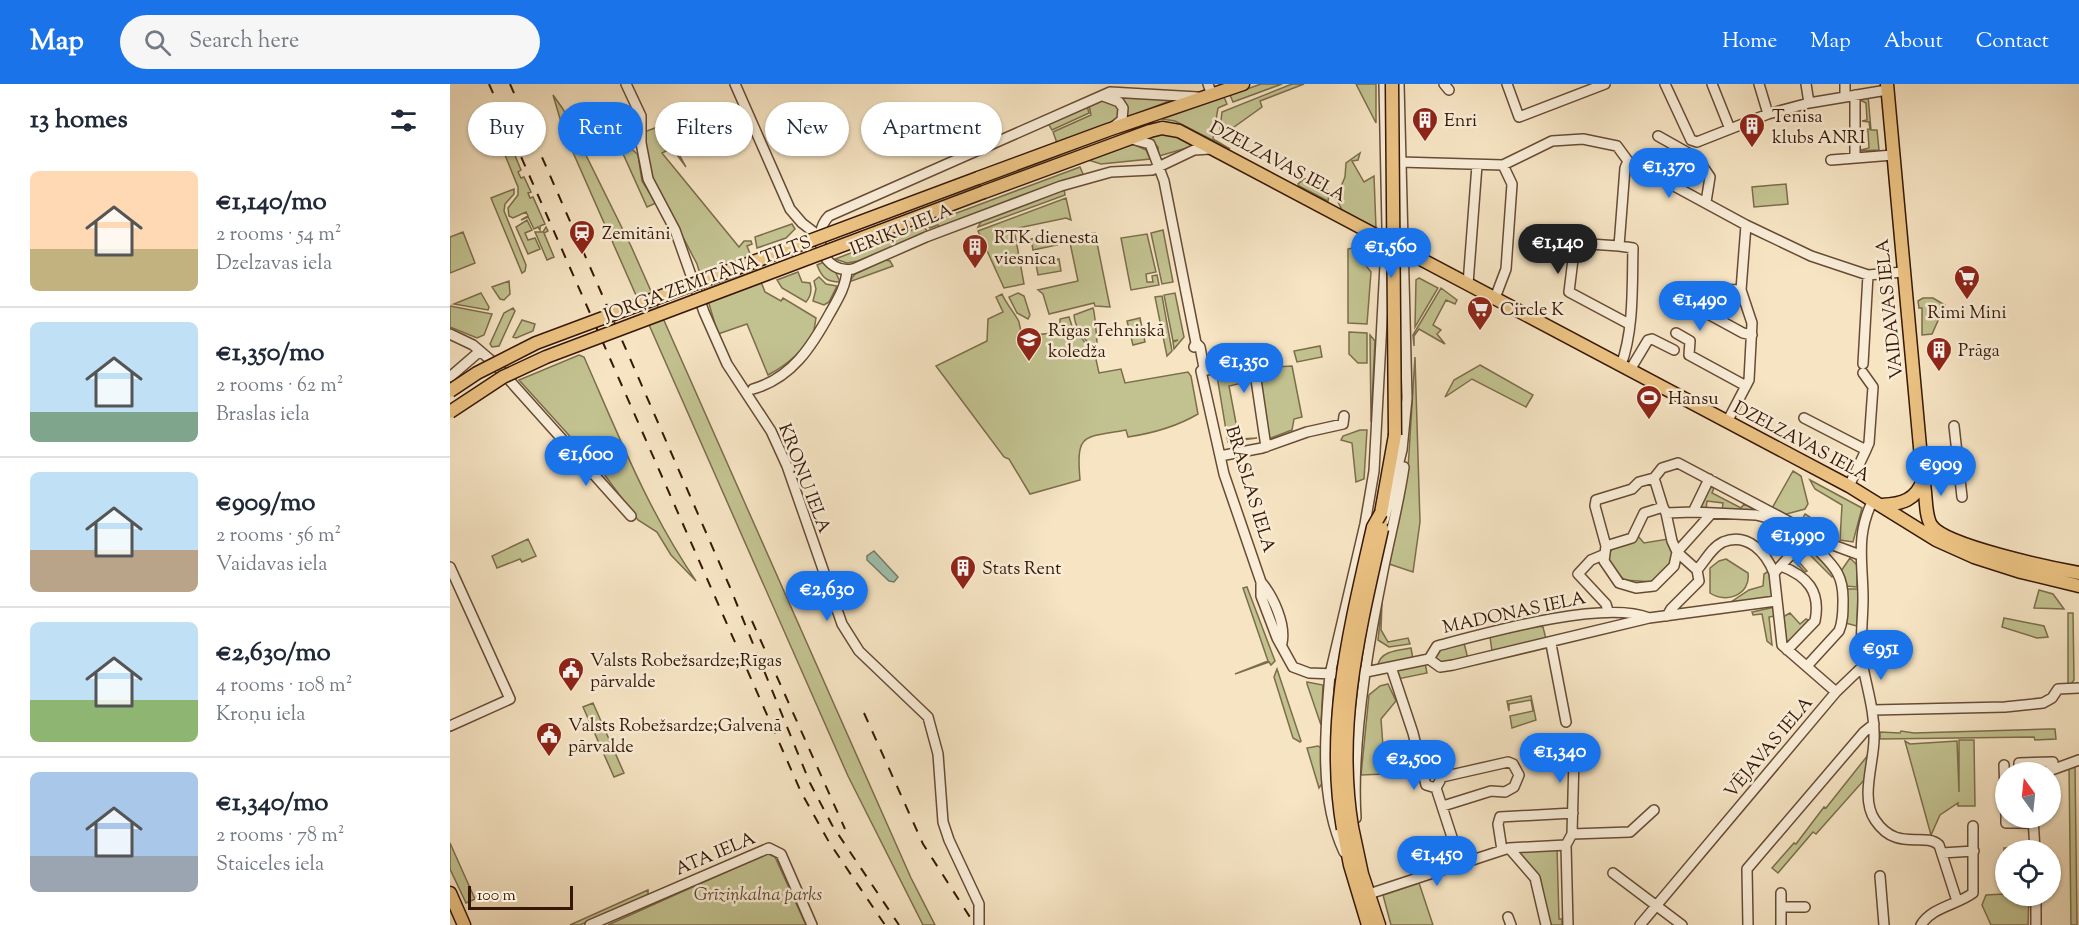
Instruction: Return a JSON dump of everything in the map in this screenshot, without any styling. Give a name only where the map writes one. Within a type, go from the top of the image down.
[{"type":"main road","points":[[1108,130],[1208,92],[1243,84]]},
{"type":"main road","points":[[1368,925],[1350,865],[1345,751],[1347,703],[1355,651],[1382,529],[1382,507],[1395,435],[1392,84]]},
{"type":"main road","name":"VAIDAVAS IELA","points":[[1887,87],[1923,480],[1929,520],[1934,528],[2002,557],[2079,573]]},
{"type":"main road","name":"DZELZAVAS IELA","points":[[1128,139],[1166,128],[1193,136],[1849,486],[1936,540],[1974,557],[2020,572],[2079,586]]},
{"type":"main road","name":"JORĢA ZEMITĀNA TILTS","points":[[450,391],[489,366],[536,343],[1108,130]]},
{"type":"main road","name":"JORĢA ZEMITĀNA TILTS","points":[[450,412],[503,377],[553,354],[1128,139]]},
{"type":"main road","points":[[1877,503],[1895,504],[1909,500],[1919,490],[1923,480]]},
{"type":"main road","points":[[1378,925],[1356,845],[1348,828],[1336,751],[1341,677],[1373,527],[1382,507]]},
{"type":"main road","points":[[450,893],[464,925]]},
{"type":"street","name":"KROŅU IELA","points":[[626,84],[640,116],[641,143],[648,179],[675,230],[704,312],[727,364],[751,392],[787,466],[833,602],[851,641],[928,717],[938,754],[943,822],[979,904],[979,925]]},
{"type":"street","points":[[735,84],[784,197],[796,216],[819,236],[823,222]]},
{"type":"street","points":[[1350,865],[1337,836],[1328,794],[1327,741],[1330,674],[1362,536],[1374,471],[1386,239],[1384,84]]},
{"type":"street","points":[[1356,845],[1356,776],[1366,672],[1376,606],[1401,486],[1406,426],[1399,84]]},
{"type":"street","points":[[1507,84],[1519,117],[1605,84]]},
{"type":"street","points":[[1665,84],[1694,141],[1768,114],[1887,87]]},
{"type":"street","points":[[1712,84],[1730,129]]},
{"type":"street","points":[[1760,84],[1768,114]]},
{"type":"street","points":[[1806,84],[1809,103]]},
{"type":"street","points":[[1845,84],[1845,97]]},
{"type":"street","points":[[796,216],[817,224],[823,222],[837,212],[1100,96],[1120,90],[1208,92]]},
{"type":"street","points":[[1855,95],[1855,158]]},
{"type":"street","points":[[1100,96],[1111,97],[1123,108],[1121,121],[1108,130]]},
{"type":"street","points":[[1658,136],[1697,158],[1710,177],[1706,202]]},
{"type":"street","name":"BRASLAS IELA","points":[[1128,139],[1150,144],[1167,192],[1196,343],[1194,348],[1197,364],[1201,371],[1220,456],[1261,582],[1261,596],[1277,638],[1282,643],[1293,667],[1308,673],[1366,672]]},
{"type":"street","points":[[1400,162],[1503,165],[1544,144],[1567,139],[1617,146],[1628,161],[1746,225],[1811,256],[1868,274],[1903,272]]},
{"type":"street","name":"IERIĶU IELA","points":[[819,236],[825,257],[847,270],[1061,186],[1111,172],[1158,168],[1194,150],[1215,149]]},
{"type":"street","points":[[1831,160],[1893,155]]},
{"type":"street","points":[[1619,246],[1625,168],[1628,161]]},
{"type":"street","points":[[1468,284],[1477,165]]},
{"type":"street","points":[[1495,298],[1506,269],[1512,184],[1503,165]]},
{"type":"street","points":[[1728,422],[1746,386],[1752,335],[1752,323],[1741,290],[1746,225]]},
{"type":"street","points":[[1625,367],[1628,342],[1629,324],[1633,248],[1575,243],[1569,292],[1629,324]]},
{"type":"street","points":[[751,392],[758,383],[780,376],[796,365],[813,344],[845,284],[847,270]]},
{"type":"street","points":[[1849,486],[1869,443],[1873,387],[1863,368],[1868,274]]},
{"type":"street","points":[[1741,290],[1712,289],[1710,315],[1743,333],[1752,335]]},
{"type":"street","points":[[1382,300],[1392,292],[1405,297]]},
{"type":"street","points":[[1676,333],[1690,341],[1689,355],[1746,386]]},
{"type":"street","points":[[450,334],[480,351],[509,379],[631,516]]},
{"type":"street","points":[[1625,367],[1648,340],[1652,339],[1674,350]]},
{"type":"street","points":[[450,377],[480,351]]},
{"type":"street","points":[[1201,371],[1250,362],[1253,364],[1266,447]]},
{"type":"street","points":[[1220,456],[1266,447],[1307,432],[1343,424],[1344,416]]},
{"type":"street","points":[[1804,418],[1866,450]]},
{"type":"street","points":[[1382,529],[1399,466],[1406,426]]},
{"type":"street","points":[[1954,426],[1962,497]]},
{"type":"street","points":[[1711,514],[1677,552],[1674,566],[1666,578],[1654,586],[1636,588],[1619,583],[1610,573],[1595,506],[1596,500],[1632,489],[1639,482],[1654,478],[1662,468],[1678,463],[1809,536],[1860,555]]},
{"type":"street","points":[[1374,471],[1382,507]]},
{"type":"street","points":[[1654,478],[1671,541],[1677,552],[1697,570],[1699,581],[1667,616]]},
{"type":"street","points":[[1693,512],[1709,479]]},
{"type":"street","points":[[1877,503],[1862,530],[1860,555],[1863,588],[1863,666],[1874,710],[1869,804],[1876,822],[1900,840],[1936,842],[1957,901]]},
{"type":"street","points":[[1608,611],[1606,604],[1578,574],[1591,560],[1604,551],[1632,538],[1644,513],[1664,510],[1769,515]]},
{"type":"street","points":[[1769,515],[1797,550]]},
{"type":"street","points":[[1809,536],[1777,570],[1776,602],[1779,638],[1787,650],[1836,692]]},
{"type":"street","points":[[1807,666],[1839,631],[1842,624],[1843,587],[1839,572],[1809,536]]},
{"type":"street","points":[[1697,570],[1722,542],[1737,539],[1755,545],[1777,570],[1806,579],[1815,591],[1815,621],[1787,650]]},
{"type":"street","points":[[450,567],[510,699],[450,726]]},
{"type":"street","name":"MADONAS IELA","points":[[1429,659],[1440,668],[1551,644],[1649,618],[1776,602]]},
{"type":"street","name":"MADONAS IELA","points":[[1366,672],[1429,659],[1437,646],[1538,623],[1608,611],[1639,614],[1649,618]]},
{"type":"street","points":[[1551,644],[1566,722]]},
{"type":"street","name":"VĒJAVAS IELA","points":[[1640,925],[1836,692],[1863,666]]},
{"type":"street","points":[[1391,667],[1413,733],[1426,785],[1436,788]]},
{"type":"street","points":[[1874,710],[2005,707],[2043,703],[2052,698],[2058,689],[2079,688]]},
{"type":"street","points":[[1748,925],[1748,869],[1864,732],[1874,724]]},
{"type":"street","points":[[1568,925],[1566,846],[1572,834],[1574,758],[1580,739]]},
{"type":"street","points":[[2061,767],[2079,760]]},
{"type":"street","points":[[1443,806],[1491,791],[1505,792],[1518,781],[1516,767],[1508,762],[1442,777],[1436,788],[1461,865]]},
{"type":"street","points":[[1572,834],[1630,832],[1653,810]]},
{"type":"street","points":[[1546,925],[1535,878],[1506,849],[1498,824],[1500,817],[1573,813]]},
{"type":"street","points":[[1921,925],[1926,918],[1973,893],[1973,826]]},
{"type":"street","points":[[1369,894],[1506,849],[1566,846]]},
{"type":"street","name":"ATA IELA","points":[[590,925],[769,848],[781,854],[812,925]]},
{"type":"street","points":[[1942,854],[1974,851]]},
{"type":"street","points":[[1613,873],[1682,925]]},
{"type":"street","points":[[1880,876],[1884,925]]},
{"type":"street","points":[[1781,893],[1781,925]]},
{"type":"street","points":[[2036,906],[2036,925]]},
{"type":"street","points":[[1781,908],[1805,908]]},
{"type":"green space","points":[[1261,84],[1282,84],[1233,102],[1230,95]]},
{"type":"green space","points":[[1292,84],[1304,84],[1260,101],[1262,107],[1223,135],[1222,139],[1219,137],[1222,112]]},
{"type":"green space","points":[[1356,84],[1376,84],[1376,123]]},
{"type":"green space","points":[[553,95],[558,102],[558,112]]},
{"type":"green space","points":[[1868,95],[1871,130],[1877,130],[1879,150],[1857,151],[1869,148],[1868,131],[1863,130],[1870,129],[1869,122],[1862,121],[1867,120],[1866,103],[1860,100]]},
{"type":"green space","points":[[1116,96],[1172,100],[1126,118]]},
{"type":"green space","points":[[1224,97],[1227,104],[1218,108],[1213,139],[1230,149],[1175,121],[1162,119]]},
{"type":"green space","points":[[1102,100],[1118,105],[1120,114],[1116,122],[1057,143],[1053,132],[1091,115],[1089,105]]},
{"type":"green space","points":[[1087,106],[1089,113],[1052,130],[1048,123]]},
{"type":"green space","points":[[655,128],[655,156],[664,156],[739,247],[744,241],[751,241],[752,244],[747,246],[765,292],[781,301],[783,298],[816,318],[814,330],[816,332],[789,362],[776,371],[768,375],[747,324],[718,334],[697,264],[648,170],[644,132]]},
{"type":"green space","points":[[1165,133],[1175,135],[1194,146],[1159,156],[1158,147],[1149,138]]},
{"type":"green space","points":[[1133,144],[1146,150],[1150,159],[1101,164],[1088,160]]},
{"type":"green space","points":[[1360,153],[1358,160],[1352,161],[1364,182],[1374,176],[1376,228],[1342,210],[1336,198],[1345,177],[1346,163]]},
{"type":"green space","points":[[505,156],[515,156],[521,170],[518,172],[521,178],[524,177],[531,192],[528,193],[530,198],[533,197],[545,224],[540,226],[540,230],[538,227],[534,229],[528,217],[521,220],[528,216],[526,212],[513,218],[509,216],[508,208],[518,195],[518,187]]},
{"type":"green space","points":[[575,156],[586,156],[631,246],[911,878],[935,925],[923,925],[848,776]]},
{"type":"green space","points":[[624,156],[638,156],[642,181],[656,203],[647,207]]},
{"type":"green space","points":[[1080,167],[1083,174],[940,228],[938,225],[930,228],[927,224]]},
{"type":"green space","points":[[1304,179],[1323,186],[1329,195],[1328,201],[1299,186],[1298,184]]},
{"type":"green space","points":[[1786,184],[1788,204],[1754,207],[1752,187]]},
{"type":"green space","points":[[514,189],[514,194],[505,204],[504,211],[526,265],[522,273],[491,198]]},
{"type":"green space","points":[[1064,189],[1065,195],[978,227],[982,220]]},
{"type":"green space","points":[[1066,198],[1071,220],[1066,218],[1014,229],[1024,284],[1004,288],[978,231]]},
{"type":"green space","points":[[527,220],[532,230],[525,233],[528,240],[535,238],[540,249],[528,254],[516,227]]},
{"type":"green space","points":[[792,224],[795,229],[786,238],[757,248],[755,237]]},
{"type":"green space","points":[[923,226],[928,232],[858,261],[847,263],[835,259]]},
{"type":"green space","points":[[546,227],[548,231],[544,233],[554,257],[547,260],[535,232],[543,232]]},
{"type":"green space","points":[[1163,230],[1173,282],[1162,284],[1151,233]]},
{"type":"green space","points":[[463,232],[475,263],[450,273],[450,237]]},
{"type":"green space","points":[[1095,233],[1110,307],[1095,306],[1094,303],[1049,314],[1043,294],[1038,290],[1078,281],[1069,238]]},
{"type":"green space","points":[[1055,234],[1057,245],[1033,250],[1031,239]]},
{"type":"green space","points":[[1147,234],[1156,272],[1146,274],[1147,282],[1153,282],[1152,276],[1157,275],[1159,285],[1131,290],[1121,238]]},
{"type":"green space","points":[[1352,248],[1371,272],[1367,324],[1348,323],[1348,249]]},
{"type":"green space","points":[[1059,259],[1061,271],[1038,275],[1036,264]]},
{"type":"green space","points":[[885,260],[890,261],[893,266],[849,282],[855,274]]},
{"type":"green space","points":[[824,262],[836,273],[840,282],[828,280],[823,276],[817,265]]},
{"type":"green space","points":[[798,272],[802,282],[810,283],[811,293],[806,302],[782,288],[777,280]]},
{"type":"green space","points":[[819,277],[826,284],[837,286],[829,302],[824,305],[813,301],[816,289],[814,281]]},
{"type":"green space","points":[[1419,278],[1438,288],[1415,327],[1416,280]]},
{"type":"green space","points":[[509,281],[510,294],[504,300],[500,299],[492,287]]},
{"type":"green space","points":[[1441,288],[1457,300],[1455,304],[1446,300],[1433,325],[1441,330],[1437,334],[1445,344],[1419,329],[1414,336],[1414,346],[1413,335]]},
{"type":"green space","points":[[481,293],[489,307],[488,310],[454,304]]},
{"type":"green space","points":[[1018,293],[1024,296],[1030,315],[1028,319],[1017,313],[1009,297]]},
{"type":"green space","points":[[1175,293],[1184,337],[1174,349],[1173,342],[1178,340],[1173,341],[1164,295]]},
{"type":"green space","name":"Rīgas Tehniskā koledža","points":[[1002,294],[1018,320],[1023,336],[1053,333],[1052,327],[1060,325],[1060,319],[1069,317],[1072,326],[1095,355],[1099,373],[1121,369],[1125,383],[1188,372],[1191,376],[1198,414],[1173,426],[1147,434],[1128,437],[1126,430],[1091,437],[1081,445],[1080,480],[1030,494],[1009,459],[1004,457],[936,366],[987,341],[988,319],[1003,312],[996,297]]},
{"type":"green space","points":[[1162,296],[1172,351],[1167,356],[1155,297]]},
{"type":"green space","points":[[1923,298],[1933,298],[1945,305],[1932,334],[1922,335],[1922,308],[1919,308],[1918,301]]},
{"type":"green space","points":[[450,306],[492,314],[484,335],[477,338],[450,327]]},
{"type":"green space","points":[[513,308],[515,311],[499,346],[492,347],[490,344],[504,313]]},
{"type":"green space","points":[[1093,308],[1097,353],[1079,331],[1074,315]]},
{"type":"green space","points":[[1140,318],[1145,342],[1133,345],[1127,321]]},
{"type":"green space","points":[[522,320],[535,324],[533,331],[516,338],[513,337]]},
{"type":"green space","points":[[1349,332],[1367,333],[1367,363],[1358,363],[1349,354]]},
{"type":"green space","points":[[1370,335],[1375,341],[1371,422]]},
{"type":"green space","points":[[1320,346],[1322,357],[1297,362],[1294,351]]},
{"type":"green space","points":[[579,355],[584,357],[648,500],[696,581],[671,555],[657,532],[638,520],[604,474],[519,380]]},
{"type":"green space","points":[[1415,357],[1420,522],[1413,572],[1389,564],[1408,469]]},
{"type":"green space","points":[[1249,364],[1251,381],[1229,386],[1239,439],[1257,438],[1228,442],[1216,370]]},
{"type":"green space","points":[[1480,365],[1533,395],[1526,407],[1472,379],[1445,397],[1454,380]]},
{"type":"green space","points":[[1292,366],[1302,417],[1294,419],[1292,430],[1271,438],[1267,436],[1257,368]]},
{"type":"green space","points":[[1367,430],[1364,479],[1356,482],[1352,443],[1341,440],[1343,436]]},
{"type":"green space","points":[[1793,471],[1801,476],[1808,504],[1805,509],[1783,515],[1771,510]]},
{"type":"green space","points":[[1810,480],[1862,508],[1853,542],[1840,540],[1842,505],[1815,489]]},
{"type":"green space","points":[[1710,487],[1714,488],[1712,493],[1741,508],[1744,504],[1754,509],[1753,512],[1722,511],[1723,503],[1707,501],[1706,510],[1699,509]]},
{"type":"green space","points":[[1805,514],[1833,532],[1832,536],[1829,538],[1800,523]]},
{"type":"green space","points":[[1637,535],[1644,543],[1668,539],[1674,560],[1653,582],[1624,580],[1608,561],[1614,547]]},
{"type":"green space","points":[[528,539],[536,556],[522,562],[520,559],[497,568],[492,556]]},
{"type":"green space","points":[[1808,547],[1837,572],[1832,577],[1808,553],[1799,562],[1807,571],[1805,572],[1794,561]]},
{"type":"green space","points":[[1850,558],[1857,565],[1857,587],[1845,586],[1841,571]]},
{"type":"green space","points":[[1726,559],[1748,573],[1748,581],[1742,592],[1723,598],[1710,593],[1710,568]]},
{"type":"green space","points":[[1769,571],[1773,597],[1732,604],[1731,602],[1749,590],[1763,586],[1764,574]]},
{"type":"green space","points":[[1247,587],[1275,661],[1271,665],[1269,662],[1235,674],[1268,661],[1243,588]]},
{"type":"green space","points":[[1845,589],[1858,589],[1857,626],[1845,623]]},
{"type":"green space","points":[[2039,590],[2053,594],[2064,609],[2034,608]]},
{"type":"green space","points":[[1382,602],[1381,630],[1388,642],[1408,638],[1410,644],[1389,647],[1378,640]]},
{"type":"green space","points":[[1775,607],[1775,616],[1769,617],[1772,645],[1767,641],[1762,614],[1753,615],[1752,612]]},
{"type":"green space","points":[[1790,613],[1800,624],[1806,619],[1810,621],[1788,643],[1784,642],[1781,618]]},
{"type":"green space","points":[[2068,613],[2073,613],[2074,680],[2070,685],[2068,683]]},
{"type":"green space","points":[[2004,618],[2044,626],[2048,637],[2037,638],[2002,627]]},
{"type":"green space","points":[[1543,627],[1546,639],[1492,651],[1490,637]]},
{"type":"green space","points":[[1464,643],[1468,659],[1441,665],[1436,663],[1434,653],[1437,649]]},
{"type":"green space","points":[[1411,648],[1413,659],[1378,666],[1379,661],[1386,654]]},
{"type":"green space","points":[[1425,663],[1427,673],[1398,679],[1396,673],[1399,669]]},
{"type":"green space","points":[[1277,669],[1300,742],[1293,738],[1274,677]]},
{"type":"green space","points":[[1307,682],[1323,685],[1321,725],[1307,684]]},
{"type":"green space","points":[[1388,684],[1396,701],[1381,719],[1385,774],[1361,775],[1369,695],[1380,686]]},
{"type":"green space","points":[[1531,696],[1536,720],[1512,728],[1510,716],[1533,711],[1531,700],[1509,704],[1509,711],[1507,701]]},
{"type":"green space","points":[[593,703],[624,773],[614,777],[583,707]]},
{"type":"green space","points":[[2055,729],[2056,739],[2035,740],[2034,737],[1880,739],[1880,732]]},
{"type":"green space","points":[[1959,740],[1974,740],[1975,806],[1958,806],[1958,803],[1940,815],[1931,835],[1905,741],[1910,744],[1957,741],[1959,792]]},
{"type":"green space","points":[[1318,746],[1321,748],[1323,782],[1319,788],[1307,748]]},
{"type":"green space","points":[[1868,755],[1865,779],[1816,834],[1813,832],[1778,873],[1772,868],[1794,843],[1796,844]]},
{"type":"green space","points":[[2075,765],[2077,925],[2071,925],[2069,766]]},
{"type":"green space","points":[[450,843],[475,899],[466,903],[450,869]]},
{"type":"green space","points":[[1557,848],[1559,919],[1562,919],[1562,925],[1550,925],[1540,877],[1514,854],[1516,850]]},
{"type":"green space","name":"Grīziņkalna parks","points":[[766,853],[775,857],[806,925],[608,925],[764,855],[599,925]]},
{"type":"green space","points":[[1419,883],[1433,925],[1391,925],[1383,895]]},
{"type":"green space","points":[[648,890],[648,895],[580,925],[570,925]]},
{"type":"green space","points":[[1995,894],[1995,906],[2029,906],[2028,925],[1991,925],[1982,905],[1986,895]]},
{"type":"shaded area","points":[[874,551],[898,577],[894,582],[889,581],[867,560],[867,556]]},
{"type":"railway","points":[[489,84],[801,792],[829,842],[885,925]]},
{"type":"railway","points":[[510,84],[729,585],[810,783],[832,825],[899,925]]},
{"type":"railway","points":[[752,621],[845,829]]},
{"type":"railway","points":[[864,713],[923,844],[975,925]]},
{"type":"place","name":"Enri","points":[[1425,143]]},
{"type":"place","name":"Tenisa klubs ANRI","points":[[1752,149]]},
{"type":"place","name":"Zemitāni","points":[[582,256]]},
{"type":"place","name":"RTK dienesta viesnīca","points":[[975,270]]},
{"type":"place","name":"Rimi Mini","points":[[1967,301]]},
{"type":"place","name":"Circle K","points":[[1480,332]]},
{"type":"place","name":"Rīgas Tehniskā koledža","points":[[1029,363]]},
{"type":"place","name":"Prāga","points":[[1939,373]]},
{"type":"place","name":"Hansu","points":[[1649,421]]},
{"type":"place","name":"Stats Rent","points":[[963,591]]},
{"type":"place","name":"Valsts Robežsardze;Rīgas pārvalde","points":[[571,693]]},
{"type":"place","name":"Valsts Robežsardze;Galvenā pārvalde","points":[[549,758]]}]
